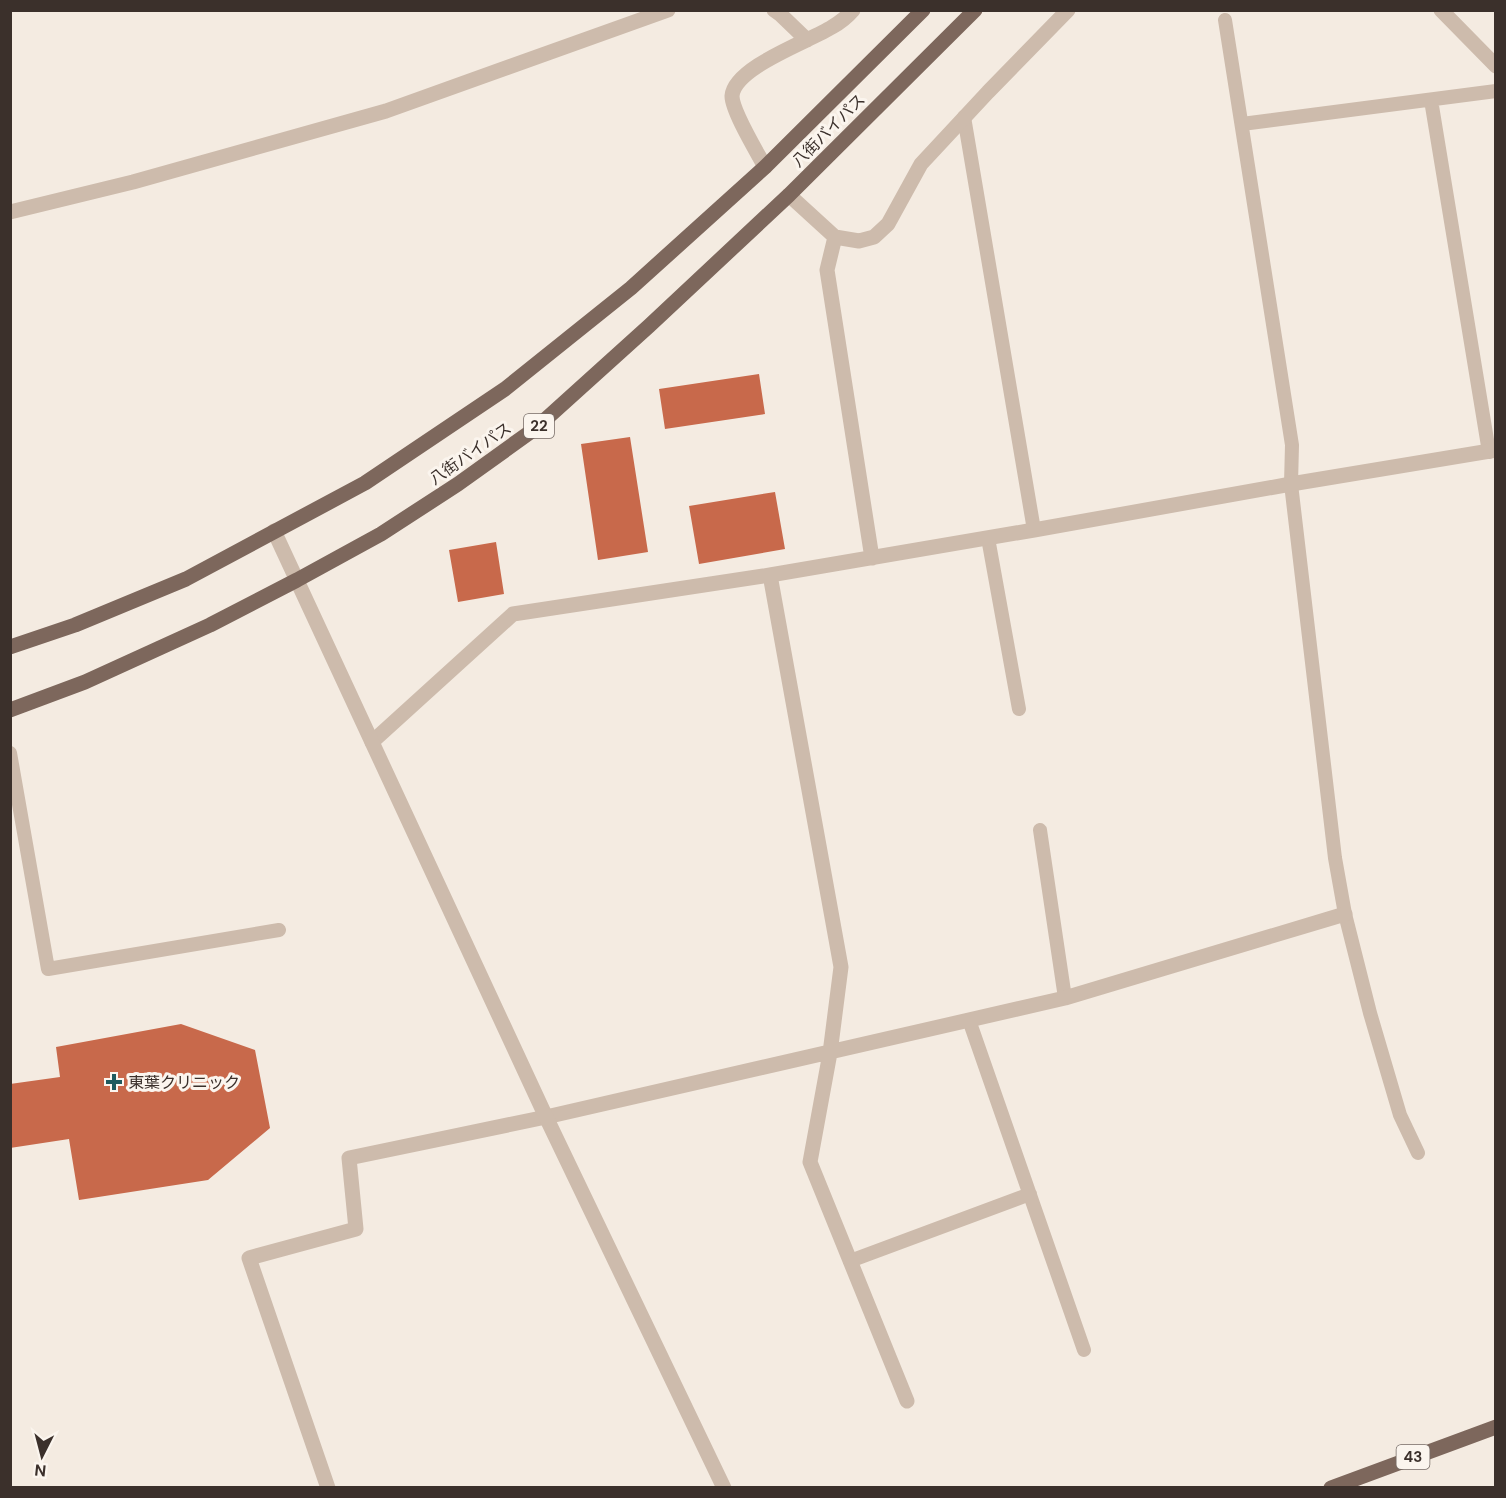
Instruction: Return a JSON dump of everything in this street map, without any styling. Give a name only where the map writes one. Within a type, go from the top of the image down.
[{"type":"main road","name":"八街バイパス","points":[[10,647],[75,625],[186,579],[365,483],[505,389],[631,288],[765,167],[923,10]]},
{"type":"main road","name":"八街バイパス","points":[[10,710],[85,682],[210,625],[297,580],[381,534],[458,484],[536,428],[789,195],[975,10]]},
{"type":"main road","name":"43","points":[[1331,1488],[1496,1426]]},
{"type":"street","points":[[10,212],[133,182],[386,111],[668,10]]},
{"type":"street","points":[[774,10],[807,40]]},
{"type":"street","points":[[765,167],[737,115],[732,96],[738,82],[756,67],[831,28],[854,10]]},
{"type":"street","points":[[789,195],[835,237],[859,242],[874,237],[888,225],[921,164],[1068,10]]},
{"type":"street","points":[[1441,10],[1496,66]]},
{"type":"street","points":[[835,237],[827,270],[872,558]]},
{"type":"street","points":[[372,742],[513,614],[770,575],[1492,451]]},
{"type":"street","points":[[274,531],[546,1117],[724,1488]]},
{"type":"street","points":[[770,575],[841,967],[830,1053],[810,1162],[907,1401]]},
{"type":"street","points":[[328,1488],[249,1258],[356,1229],[349,1158],[546,1117],[1065,998],[1345,914]]},
{"type":"lane","points":[[1225,20],[1292,445],[1291,484],[1335,858],[1345,914],[1370,1013],[1400,1115],[1418,1153]]},
{"type":"lane","points":[[1242,124],[1496,92]]},
{"type":"lane","points":[[1431,100],[1492,451]]},
{"type":"lane","points":[[964,117],[1034,530]]},
{"type":"lane","points":[[988,538],[1019,709]]},
{"type":"lane","points":[[10,753],[48,969],[279,930]]},
{"type":"lane","points":[[1040,830],[1065,998]]},
{"type":"lane","points":[[969,1020],[1084,1350]]},
{"type":"lane","points":[[850,1261],[1030,1194]]},
{"type":"building","points":[[759,374],[765,414],[665,429],[659,389]]},
{"type":"building","points":[[630,437],[648,552],[598,560],[581,444]]},
{"type":"building","points":[[775,492],[785,549],[699,564],[689,506]]},
{"type":"building","points":[[496,542],[504,594],[458,602],[449,550]]},
{"type":"building","points":[[181,1024],[255,1050],[270,1128],[208,1180],[79,1200],[69,1139],[10,1148],[10,1084],[60,1077],[56,1047]]},
{"type":"place","name":"東葉クリニック","points":[[114,1082]]}]
